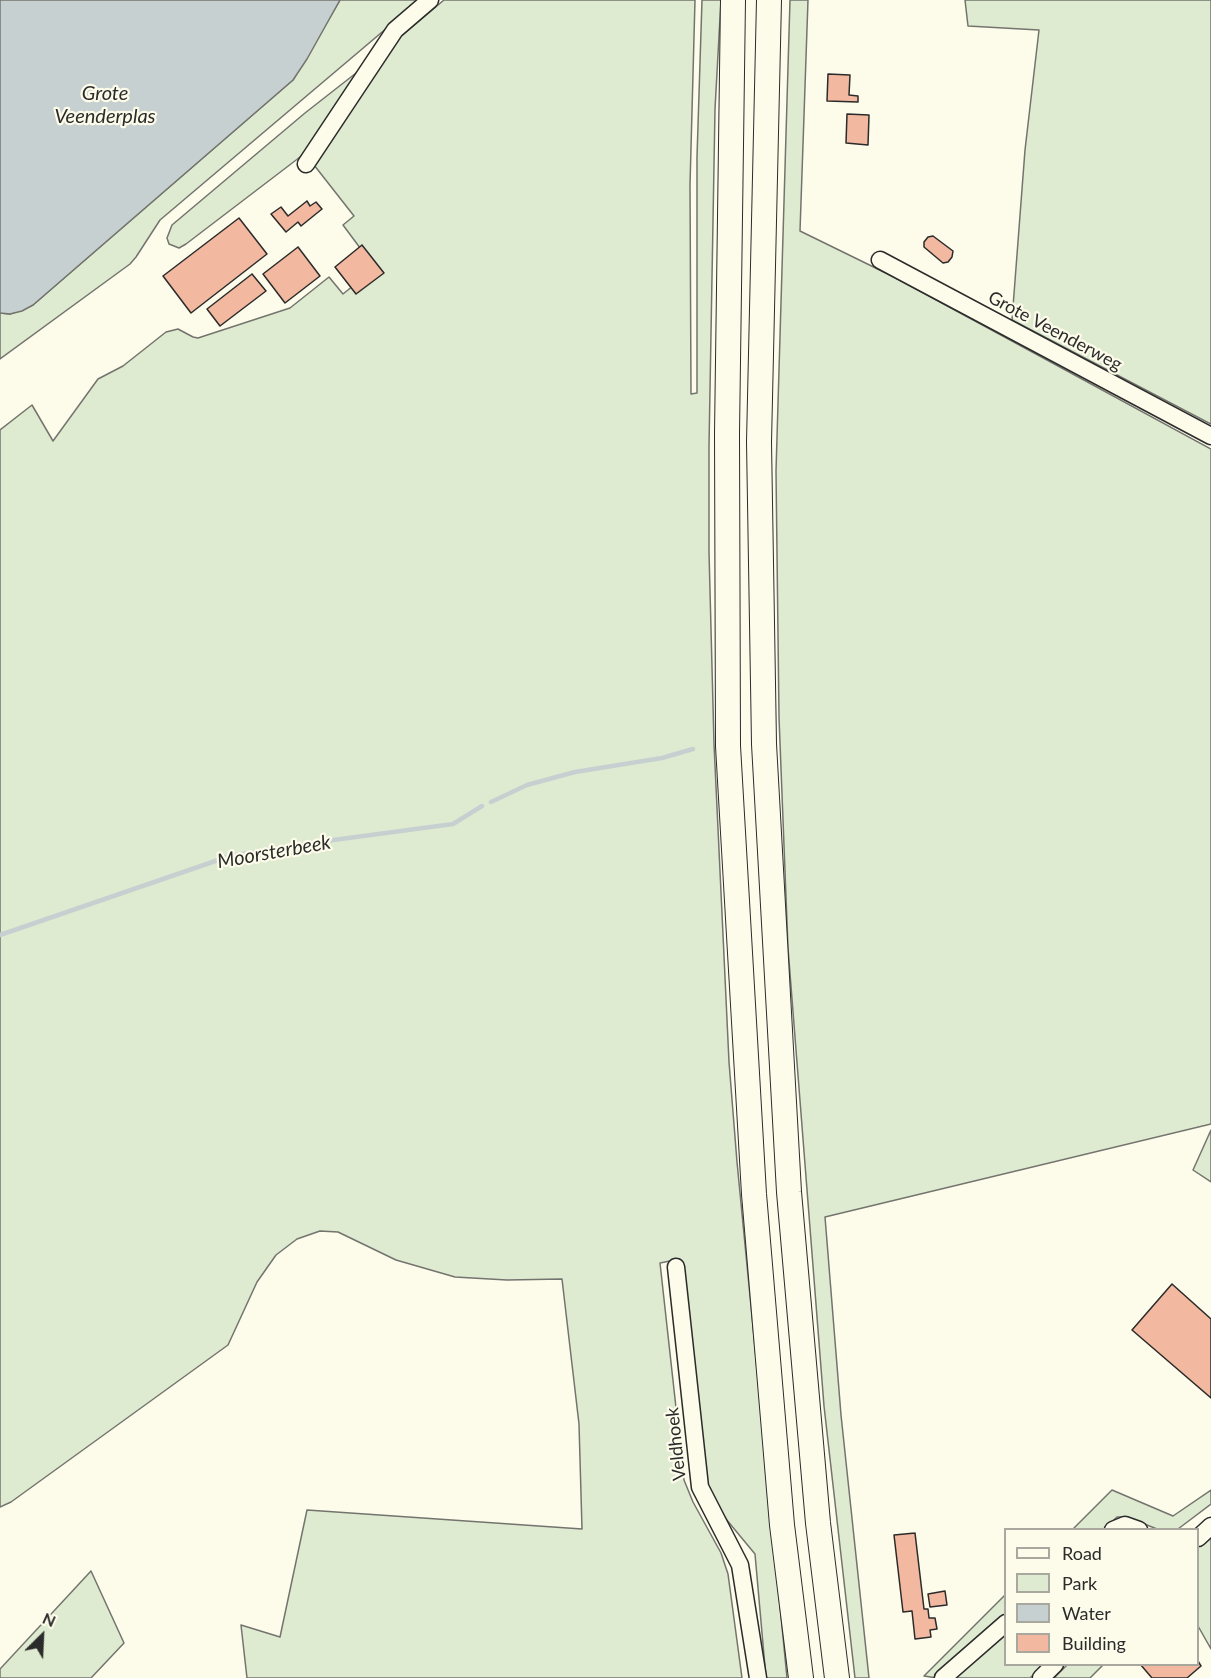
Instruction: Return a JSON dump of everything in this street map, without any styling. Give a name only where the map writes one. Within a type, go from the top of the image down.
[{"type":"highway","points":[[733,0],[726,433],[728,746],[755,1206],[782,1525],[801,1678]]},
{"type":"highway","points":[[769,0],[759,442],[764,744],[789,1192],[818,1523],[837,1678]]},
{"type":"street","points":[[306,164],[395,30],[430,0]]},
{"type":"street","name":"Grote Veenderweg","points":[[880,260],[1211,436]]},
{"type":"street","name":"Veldhoek","points":[[676,1268],[700,1487],[740,1565],[758,1678]]},
{"type":"street","points":[[1118,1528],[1125,1525],[1133,1528]]},
{"type":"street","points":[[1199,1536],[1211,1526]]},
{"type":"street","points":[[942,1678],[1004,1624]]},
{"type":"street","points":[[1041,1678],[1054,1666]]},
{"type":"green space","points":[[340,0],[420,0],[160,220],[130,264],[0,359],[0,313],[10,314],[33,305],[293,80]]},
{"type":"green space","points":[[444,0],[695,0],[690,185],[691,394],[697,393],[697,157],[702,0],[721,0],[715,109],[709,446],[714,744],[729,1062],[787,1678],[766,1678],[755,1554],[726,1519],[709,1492],[701,1469],[680,1259],[660,1263],[684,1480],[693,1502],[721,1553],[728,1574],[742,1678],[247,1678],[241,1625],[280,1637],[307,1510],[582,1529],[579,1424],[562,1279],[507,1280],[455,1277],[396,1260],[338,1232],[320,1231],[297,1239],[276,1255],[257,1282],[228,1345],[11,1502],[0,1507],[0,430],[32,405],[53,441],[98,379],[123,366],[166,332],[178,329],[198,338],[290,308],[329,277],[343,294],[375,268],[343,225],[354,216],[314,165],[400,37]]},
{"type":"green space","points":[[790,0],[808,0],[800,231],[894,277],[1211,449],[1211,1124],[825,1217],[841,1415],[869,1678],[855,1678],[824,1406],[788,948],[779,717],[776,471]]},
{"type":"green space","points":[[965,0],[1211,0],[1211,424],[1012,320],[1025,150],[1039,30],[968,26]]},
{"type":"green space","points":[[365,66],[304,154],[186,244],[179,248],[169,244],[167,238],[172,225],[305,113]]},
{"type":"green space","points":[[1211,1130],[1211,1182],[1193,1170]]},
{"type":"green space","points":[[1112,1490],[1173,1516],[1211,1490],[1211,1504],[1179,1528],[1154,1528],[1127,1517],[1117,1517],[1105,1528],[1074,1528]]},
{"type":"green space","points":[[1211,1534],[1211,1649],[1199,1628],[1199,1545]]},
{"type":"green space","points":[[91,1571],[124,1643],[91,1678],[0,1678],[0,1669]]},
{"type":"green space","points":[[1004,1596],[1004,1618],[937,1678],[924,1676]]},
{"type":"green space","points":[[1004,1634],[1004,1666],[1042,1666],[1030,1678],[955,1678]]},
{"type":"green space","points":[[1066,1666],[1102,1666],[1090,1678],[1054,1678]]},
{"type":"water","name":"Grote Veenderplas","points":[[0,0],[340,0],[293,80],[33,305],[10,314],[0,313]]},
{"type":"building","points":[[828,74],[850,75],[849,95],[858,96],[858,102],[827,101]]},
{"type":"building","points":[[847,114],[869,115],[868,145],[846,143]]},
{"type":"building","points":[[307,201],[310,206],[316,202],[322,209],[301,226],[298,222],[286,232],[271,214],[281,207],[288,216]]},
{"type":"building","points":[[239,218],[267,254],[191,313],[163,276]]},
{"type":"building","points":[[933,236],[953,251],[948,262],[943,263],[924,247],[924,242],[928,237]]},
{"type":"building","points":[[362,245],[384,273],[356,294],[335,267]]},
{"type":"building","points":[[298,247],[320,276],[285,303],[263,274]]},
{"type":"building","points":[[252,274],[266,291],[220,326],[207,309]]},
{"type":"building","points":[[1172,1284],[1211,1319],[1211,1398],[1132,1330]]},
{"type":"building","points":[[915,1533],[924,1609],[928,1609],[929,1618],[935,1618],[937,1629],[930,1630],[931,1637],[915,1639],[912,1611],[903,1612],[894,1535]]},
{"type":"building","points":[[945,1591],[947,1605],[930,1607],[928,1594]]},
{"type":"building","points":[[1199,1663],[1201,1666],[1187,1678],[1152,1678],[1142,1666],[1199,1666]]},
{"type":"waterway","name":"Moorsterbeek","points":[[491,802],[527,785],[575,772],[662,758],[693,749]]},
{"type":"waterway","name":"Moorsterbeek","points":[[0,935],[230,856],[453,824],[482,806]]}]
